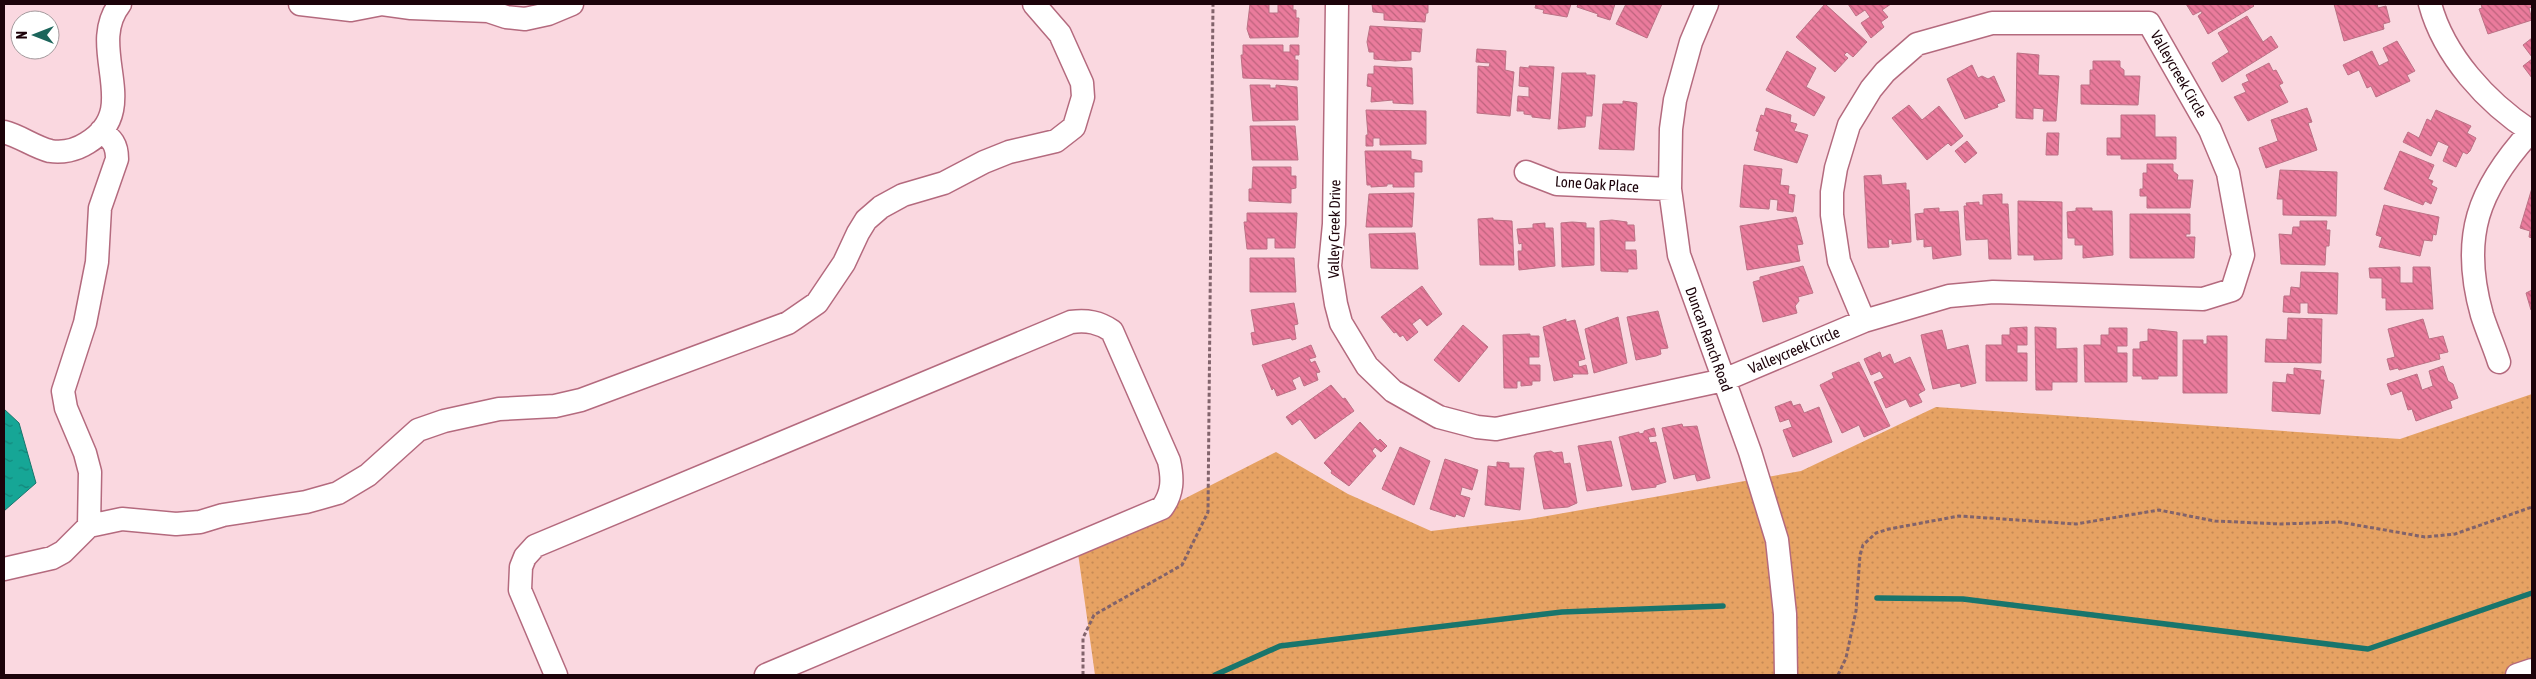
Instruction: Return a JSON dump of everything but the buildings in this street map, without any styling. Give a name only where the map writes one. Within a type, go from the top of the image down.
[{"type":"street","points":[[4,132],[50,151],[61,151],[81,147],[101,131],[114,106],[114,84],[108,42],[110,22],[120,4]]},
{"type":"street","points":[[300,4],[351,10],[382,4],[412,8],[470,10],[525,19],[548,14],[572,4]]},
{"type":"street","points":[[4,569],[52,558],[63,552],[89,526],[122,519],[176,524],[200,522],[223,516],[306,502],[338,493],[368,475],[418,430],[444,421],[498,409],[555,406],[580,400],[788,324],[817,303],[844,263],[858,232],[866,220],[881,207],[903,195],[944,182],[984,162],[1010,152],[1056,140],[1074,127],[1083,97],[1082,83],[1060,34],[1034,4]]},
{"type":"street","name":"Valley Creek Drive","points":[[1337,4],[1334,224],[1330,245],[1334,295],[1341,323],[1367,366],[1393,391],[1439,417],[1477,427],[1496,428],[1724,380]]},
{"type":"street","name":"Duncan Ranch Road","points":[[1707,4],[1691,42],[1675,100],[1669,159],[1670,189],[1679,255],[1750,452],[1777,540],[1785,614],[1786,675]]},
{"type":"street","points":[[2430,4],[2440,32],[2474,82],[2491,99],[2532,131],[2495,176],[2480,208],[2474,236],[2473,273],[2482,316],[2499,362]]},
{"type":"street","name":"Valleycreek Circle","points":[[1724,380],[1864,321],[1950,296],[1994,292],[2203,299],[2232,290],[2243,255],[2228,173],[2210,130],[2149,23],[1992,23],[1917,44],[1885,72],[1863,101],[1849,126],[1836,168],[1832,192],[1832,215],[1839,261],[1864,321]]},
{"type":"street","points":[[89,526],[90,472],[85,453],[66,408],[63,391],[85,324],[96,262],[100,208],[117,159],[116,146],[101,131]]},
{"type":"street","name":"Lone Oak Place","points":[[1526,172],[1557,184],[1670,189]]},
{"type":"street","points":[[556,675],[520,590],[521,568],[525,557],[535,546],[1071,322],[1103,324],[1112,331],[1169,461],[1172,476],[1171,489],[1169,499],[1162,508],[772,674]]},
{"type":"street","points":[[2517,675],[2532,670]]},
{"type":"path","points":[[1083,675],[1084,638],[1094,615],[1182,565],[1208,512],[1213,4]]},
{"type":"path","points":[[1838,675],[1846,658],[1856,612],[1860,555],[1863,545],[1876,532],[1889,528],[1959,516],[2076,524],[2159,510],[2215,521],[2281,524],[2339,522],[2425,537],[2455,534],[2532,507]]},
{"type":"shaded area","points":[[2532,394],[2532,675],[1095,675],[1078,553],[1276,452],[1348,494],[1431,531],[1530,519],[1801,471],[1936,407],[2400,439]]},
{"type":"water","points":[[4,409],[19,423],[36,483],[4,511]]},
{"type":"waterway","points":[[1877,598],[1963,599],[2368,649],[2532,593]]},
{"type":"waterway","points":[[1215,675],[1280,646],[1562,612],[1723,606]]}]
